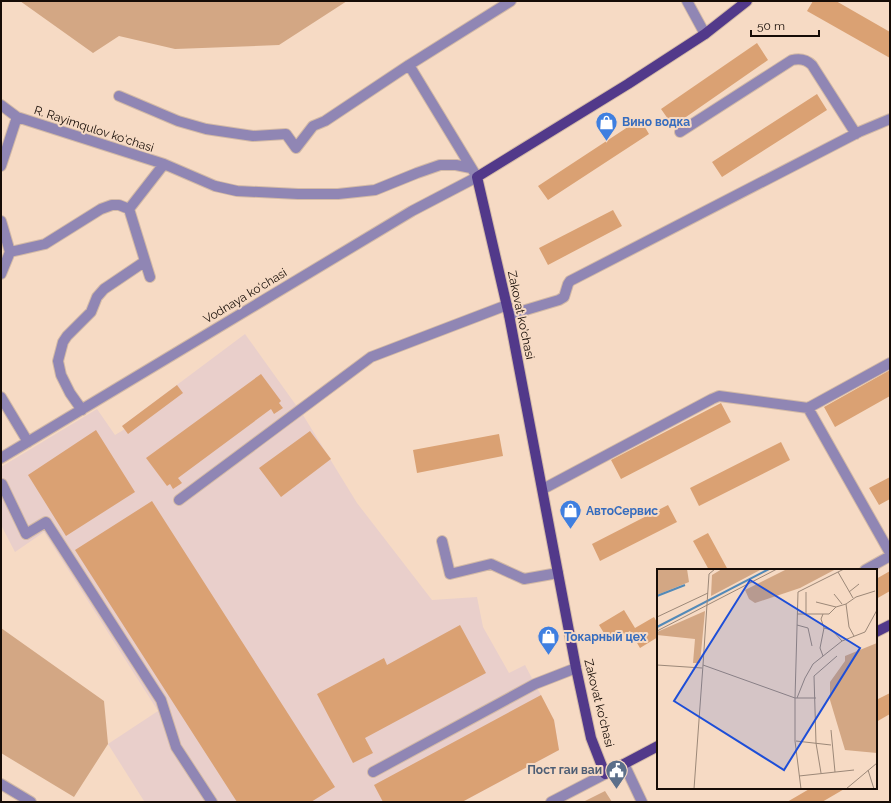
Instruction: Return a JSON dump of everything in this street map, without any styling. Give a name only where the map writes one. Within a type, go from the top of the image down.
[{"type":"main road","points":[[477,177],[628,84],[705,34],[747,1]]},
{"type":"main road","name":"Zakovat ko'chasi","points":[[477,177],[508,310],[576,668],[591,738],[605,774]]},
{"type":"main road","points":[[877,631],[890,624]]},
{"type":"main road","points":[[605,774],[657,747]]},
{"type":"street","points":[[119,96],[178,122],[206,129],[253,136],[286,134],[296,148],[313,126],[325,121],[409,65],[511,1]]},
{"type":"street","points":[[687,1],[705,34]]},
{"type":"street","points":[[680,132],[792,60],[798,58],[808,61],[812,65],[856,134]]},
{"type":"street","points":[[409,65],[477,177]]},
{"type":"street","name":"R. Rayimqulov ko‘chasi","points":[[1,105],[18,117],[164,164],[215,186],[237,192],[338,194],[375,190],[440,165],[456,165],[471,168]]},
{"type":"street","name":"R. Rayimqulov ko‘chasi","points":[[1,163],[18,117]]},
{"type":"street","points":[[179,500],[371,357],[508,310],[559,300],[564,297],[570,280],[856,134],[890,119]]},
{"type":"street","name":"R. Rayimqulov ko‘chasi","points":[[129,209],[164,164]]},
{"type":"street","name":"Vodnaya ko‘chasi","points":[[1,458],[412,212],[477,177]]},
{"type":"street","points":[[10,252],[46,244],[101,209],[119,205],[129,209],[144,262],[150,277]]},
{"type":"street","points":[[1,221],[10,252],[1,274]]},
{"type":"street","points":[[82,410],[70,393],[61,375],[58,362],[63,342],[91,312],[97,297],[104,289],[144,262]]},
{"type":"street","points":[[543,489],[719,396],[808,408],[890,363]]},
{"type":"street","points":[[1,396],[28,442]]},
{"type":"street","points":[[808,408],[890,555],[866,569]]},
{"type":"street","points":[[2,484],[26,534],[46,522],[161,700],[176,746],[212,802]]},
{"type":"street","points":[[442,541],[450,574],[491,564],[524,579],[558,573]]},
{"type":"street","points":[[373,772],[535,684],[576,668]]},
{"type":"street","points":[[624,764],[642,802]]},
{"type":"street","points":[[551,802],[605,774]]},
{"type":"street","points":[[1,784],[31,802]]},
{"type":"shaded area","points":[[20,1],[347,1],[279,45],[175,49],[119,36],[93,53]]},
{"type":"shaded area","points":[[245,334],[303,415],[357,503],[432,600],[477,597],[483,627],[509,673],[525,665],[554,720],[559,750],[462,802],[144,801],[108,744],[158,711],[44,532],[15,552],[1,525],[1,467],[97,409],[115,435],[125,429],[122,426]]},
{"type":"shaded area","points":[[1,628],[104,701],[108,744],[74,797],[1,753]]},
{"type":"shaded area","points":[[605,791],[612,802],[583,802]]},
{"type":"building","points":[[813,1],[836,1],[890,32],[890,58],[807,11]]},
{"type":"building","points":[[757,43],[768,60],[673,126],[661,109]]},
{"type":"building","points":[[817,94],[827,110],[722,177],[712,162]]},
{"type":"building","points":[[640,119],[649,134],[548,200],[538,186]]},
{"type":"building","points":[[613,210],[622,226],[548,265],[539,248]]},
{"type":"building","points":[[890,370],[890,396],[835,427],[824,407]]},
{"type":"building","points":[[261,374],[281,401],[279,403],[283,408],[274,414],[271,409],[178,478],[182,483],[173,489],[170,484],[167,486],[146,458]]},
{"type":"building","points":[[177,385],[183,393],[128,434],[122,426]]},
{"type":"building","points":[[721,403],[731,422],[621,479],[611,460]]},
{"type":"building","points":[[96,430],[135,492],[66,536],[28,475]]},
{"type":"building","points":[[310,431],[331,459],[281,497],[259,468]]},
{"type":"building","points":[[499,434],[503,456],[417,473],[413,450]]},
{"type":"building","points":[[781,442],[790,460],[699,506],[690,488]]},
{"type":"building","points":[[890,477],[890,499],[879,505],[869,488]]},
{"type":"building","points":[[152,501],[335,787],[311,802],[237,802],[75,550]]},
{"type":"building","points":[[668,505],[677,522],[600,561],[592,544]]},
{"type":"building","points":[[708,533],[727,569],[708,569],[693,541]]},
{"type":"building","points":[[890,571],[890,591],[877,598],[877,578]]},
{"type":"building","points":[[624,610],[635,628],[654,617],[657,622],[657,638],[640,648],[630,631],[610,643],[599,625]]},
{"type":"building","points":[[460,625],[486,673],[365,738],[373,753],[353,763],[317,694],[384,658],[387,665]]},
{"type":"building","points":[[890,693],[890,714],[877,721],[877,700]]},
{"type":"building","points":[[541,695],[554,720],[559,750],[462,802],[383,802],[374,785]]},
{"type":"building","points":[[809,789],[844,789],[822,802],[787,802]]},
{"type":"place","name":"Вино водка","points":[[606,142]]},
{"type":"place","name":"АвтоСервис","points":[[571,530]]},
{"type":"place","name":"Токарный цех","points":[[548,656]]},
{"type":"place","name":"Пост гаи ваи","points":[[617,790]]}]
